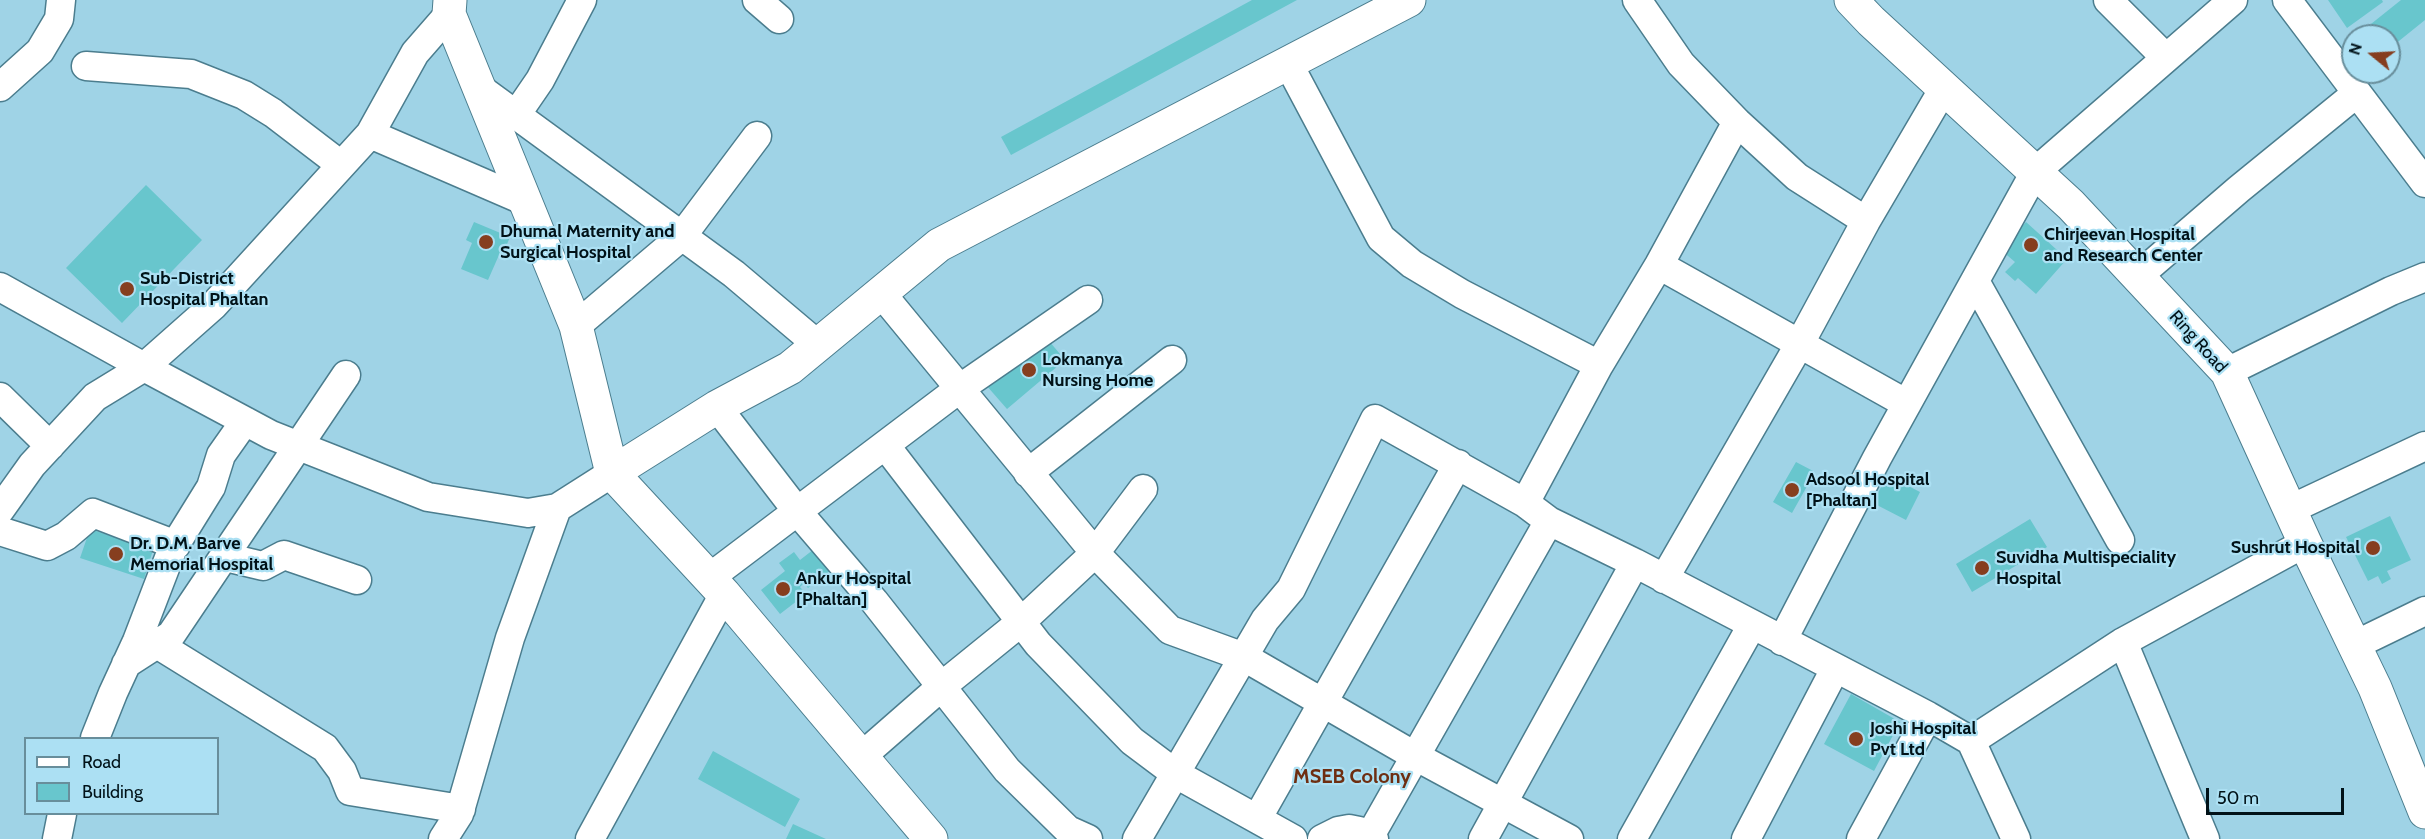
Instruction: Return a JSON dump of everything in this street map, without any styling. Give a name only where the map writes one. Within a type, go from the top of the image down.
[{"type":"main road","points":[[612,473],[717,408],[790,368],[939,245],[1409,0]]},
{"type":"main road","name":"Ring Road","points":[[1851,0],[2071,205],[2227,372],[2305,543],[2355,645],[2425,812]]},
{"type":"main road","points":[[449,7],[478,87],[576,326],[612,473],[716,586],[931,839]]},
{"type":"street","points":[[0,87],[40,51],[59,19],[61,0]]},
{"type":"street","points":[[516,115],[540,80],[582,0]]},
{"type":"street","points":[[757,0],[779,19]]},
{"type":"street","points":[[1637,0],[1681,64],[1737,122],[1797,177],[1866,221]]},
{"type":"street","points":[[2108,0],[2166,58]]},
{"type":"street","points":[[1782,641],[1907,404],[2035,172],[2233,0]]},
{"type":"street","points":[[2287,0],[2425,183]]},
{"type":"street","points":[[0,510],[32,465],[95,398],[144,367],[213,306],[370,134],[415,53],[449,7]]},
{"type":"street","points":[[1288,63],[1381,238],[1422,270],[1599,365]]},
{"type":"street","points":[[86,66],[191,74],[244,95],[273,113],[341,165]]},
{"type":"street","points":[[478,87],[734,274],[818,345]]},
{"type":"street","points":[[1664,579],[1866,221],[1944,88]]},
{"type":"street","points":[[2138,276],[2239,189],[2357,93]]},
{"type":"street","points":[[1525,502],[1599,365],[1659,265],[1737,122]]},
{"type":"street","points":[[370,134],[525,201]]},
{"type":"street","points":[[576,326],[682,236],[757,136]]},
{"type":"street","points":[[1659,265],[1798,345],[1907,404]]},
{"type":"street","points":[[2227,372],[2391,291],[2425,277]]},
{"type":"street","points":[[1975,282],[2120,540]]},
{"type":"street","points":[[0,287],[245,421],[297,445],[428,497],[528,513],[557,508],[612,473]]},
{"type":"street","points":[[881,293],[1095,553],[1170,630],[1244,657],[1415,756],[1569,839]]},
{"type":"street","points":[[590,839],[716,586],[797,511],[959,389],[1088,300]]},
{"type":"street","points":[[1028,473],[1172,360]]},
{"type":"street","points":[[126,664],[171,635],[346,375]]},
{"type":"street","points":[[0,397],[50,446]]},
{"type":"street","points":[[717,408],[797,511],[874,601],[1007,770],[1068,830],[1089,839]]},
{"type":"street","points":[[1137,839],[1265,620],[1291,590],[1375,419],[1525,502],[1549,521],[1635,563],[1928,716],[1971,741],[2016,839]]},
{"type":"street","points":[[95,737],[176,544],[211,487],[221,455],[245,421]]},
{"type":"street","points":[[885,445],[1038,644],[1132,741],[1176,774],[1293,839]]},
{"type":"street","points":[[2291,509],[2425,446]]},
{"type":"street","points":[[1257,819],[1458,464]]},
{"type":"street","points":[[862,756],[942,686],[1021,622],[1095,553],[1143,489]]},
{"type":"street","points":[[443,839],[461,809],[510,638],[557,508]]},
{"type":"street","points":[[0,531],[47,546],[66,536],[93,513],[176,544]]},
{"type":"street","points":[[1322,839],[1338,831],[1349,829],[1372,837],[1415,756],[1549,521]]},
{"type":"street","points":[[1971,741],[2123,642],[2305,543]]},
{"type":"street","points":[[225,557],[263,566],[284,555],[357,580]]},
{"type":"street","points":[[1483,839],[1635,563]]},
{"type":"street","points":[[2355,645],[2425,611]]},
{"type":"street","points":[[1632,839],[1752,625]]},
{"type":"street","points":[[2123,642],[2205,839]]},
{"type":"street","points":[[157,644],[325,748],[342,771],[350,790],[461,809]]},
{"type":"street","points":[[1746,839],[1835,669]]},
{"type":"street","points":[[1861,839],[1928,716]]},
{"type":"street","points":[[57,839],[62,815]]},
{"type":"building","points":[[1252,0],[1297,0],[1011,155],[1001,137]]},
{"type":"building","points":[[2328,0],[2382,0],[2383,2],[2353,24],[2344,24]]},
{"type":"building","points":[[2401,0],[2425,0],[2425,20],[2401,39],[2401,24],[2371,24]]},
{"type":"building","points":[[146,185],[202,240],[122,323],[66,268]]},
{"type":"building","points":[[474,222],[510,237],[488,280],[461,269],[472,243],[466,240]]},
{"type":"building","points":[[2026,222],[2067,259],[2036,294],[2018,278],[2015,281],[2005,272],[2015,262],[2001,250]]},
{"type":"building","points":[[1044,335],[1065,360],[1007,409],[986,385]]},
{"type":"building","points":[[1796,462],[1815,472],[1792,513],[1773,502]]},
{"type":"building","points":[[1887,475],[1920,492],[1906,520],[1873,503]]},
{"type":"building","points":[[2390,516],[2411,560],[2387,571],[2391,579],[2382,584],[2378,576],[2368,581],[2346,537]]},
{"type":"building","points":[[2030,519],[2047,547],[1972,592],[1956,564]]},
{"type":"building","points":[[90,529],[153,550],[144,579],[80,558]]},
{"type":"building","points":[[818,546],[835,567],[808,588],[804,583],[800,587],[806,594],[780,614],[761,590],[785,571],[779,563],[794,552],[800,560]]},
{"type":"building","points":[[1851,694],[1900,722],[1874,771],[1824,744]]},
{"type":"building","points":[[713,751],[800,799],[785,827],[698,779]]},
{"type":"building","points":[[793,824],[826,839],[786,839]]},
{"type":"place","name":"Dhumal Maternity and Surgical Hospital","points":[[486,242]]},
{"type":"place","name":"Chirjeevan Hospital and Research Center","points":[[2031,245]]},
{"type":"place","name":"Sub-District Hospital Phaltan","points":[[127,289]]},
{"type":"place","name":"Lokmanya Nursing Home","points":[[1029,370]]},
{"type":"place","name":"Adsool Hospital [Phaltan]","points":[[1792,490]]},
{"type":"place","name":"Sushrut Hospital","points":[[2373,548]]},
{"type":"place","name":"Dr. D.M. Barve Memorial Hospital","points":[[116,554]]},
{"type":"place","name":"Suvidha Multispeciality Hospital","points":[[1982,568]]},
{"type":"place","name":"Ankur Hospital [Phaltan]","points":[[783,589]]},
{"type":"place","name":"Joshi Hospital Pvt Ltd","points":[[1856,739]]},
{"type":"district","name":"MSEB Colony","points":[[1352,777]]}]
